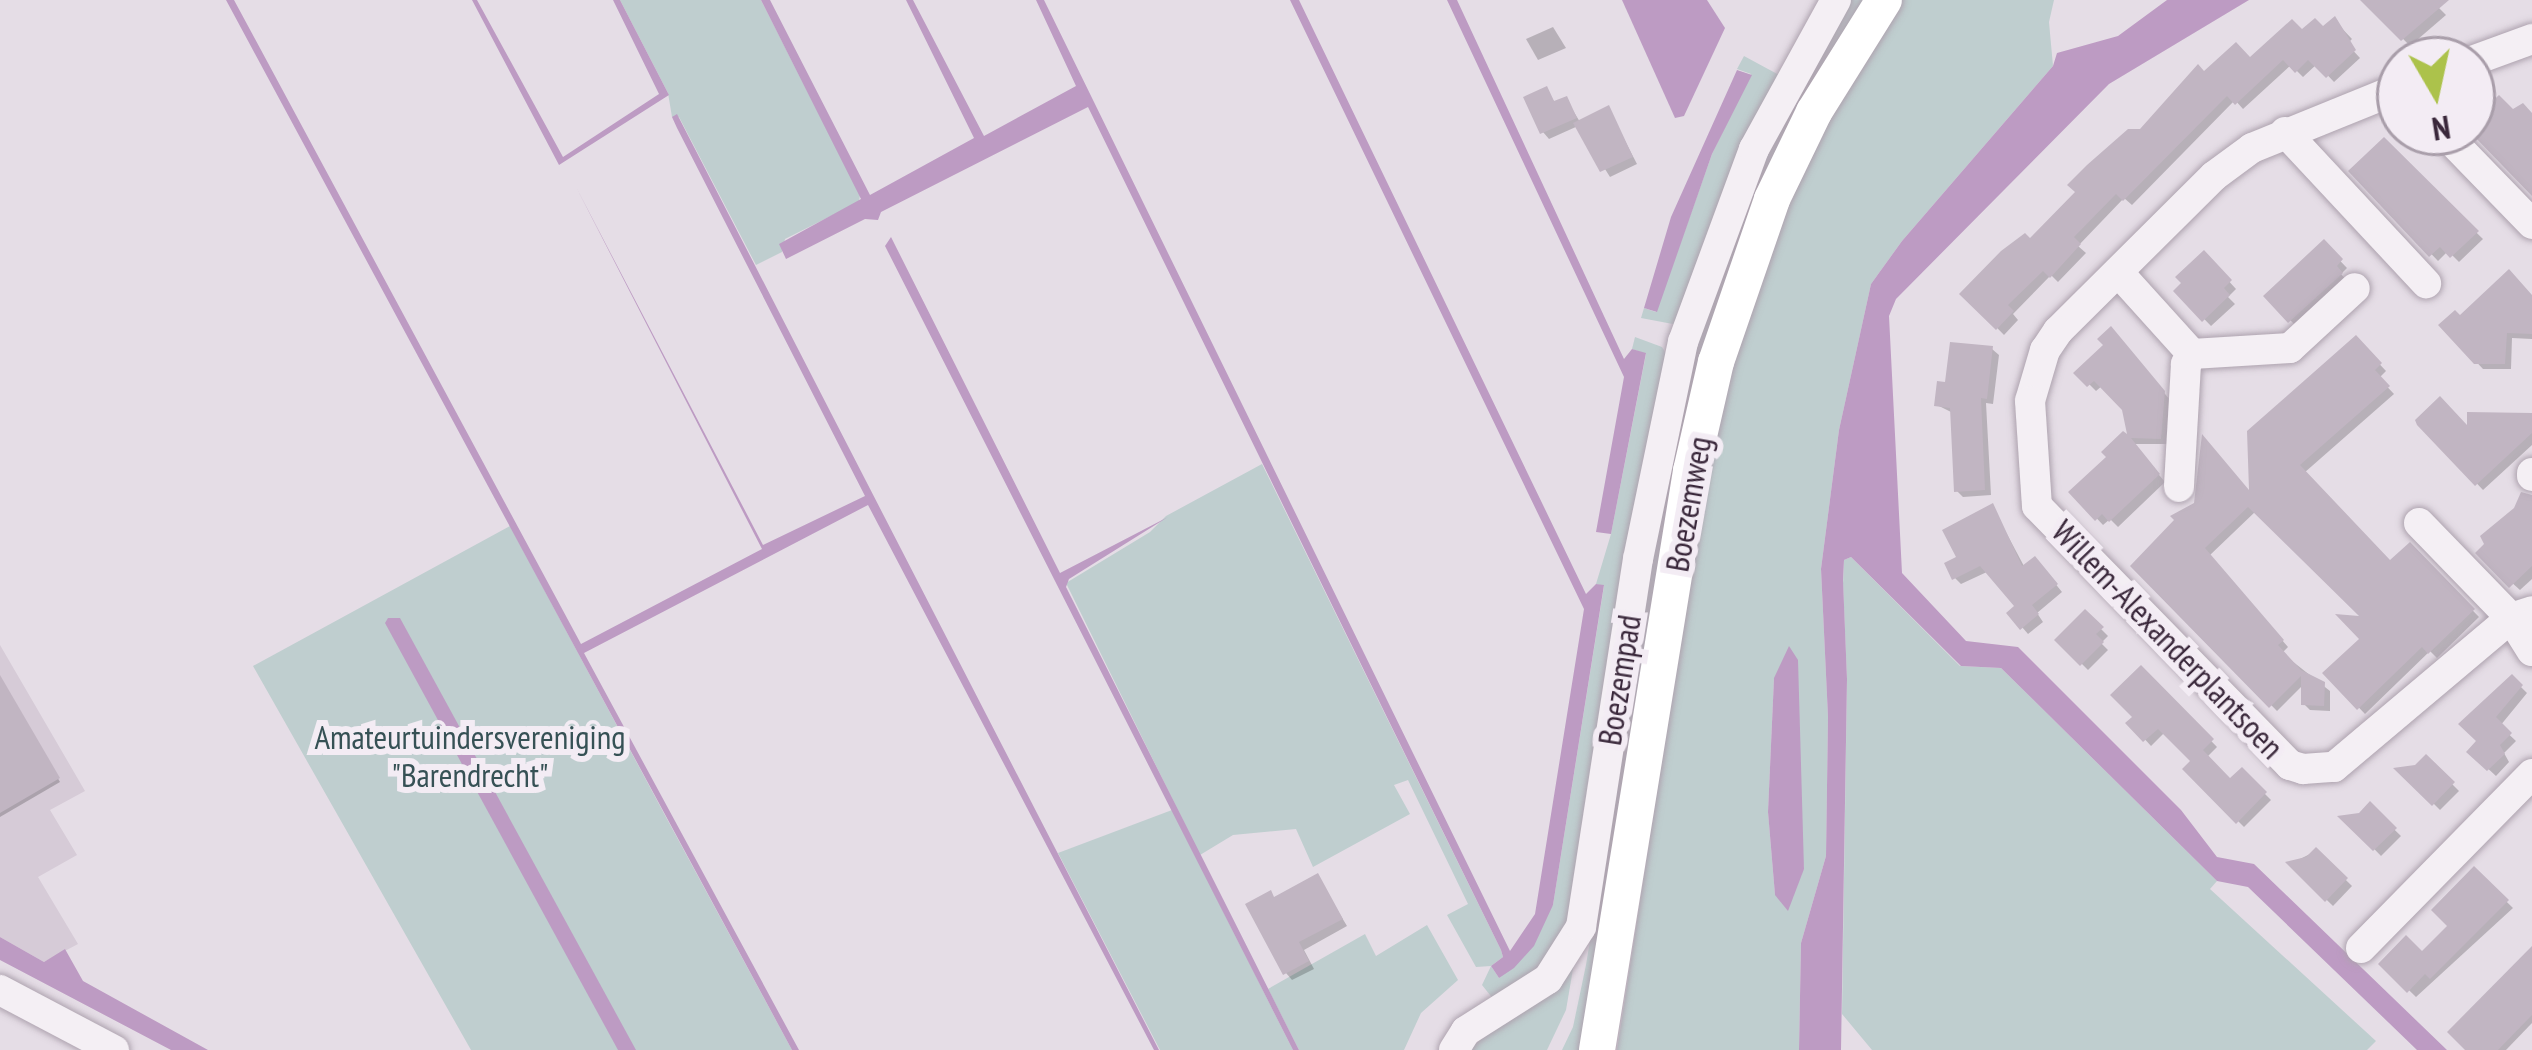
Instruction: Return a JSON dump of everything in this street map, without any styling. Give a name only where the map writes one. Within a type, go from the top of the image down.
[{"type":"main road","name":"Boezemweg","points":[[1599,1048],[1691,471],[1716,362],[1772,199],[1814,112],[1884,0]]},
{"type":"street","name":"Boezempad","points":[[1454,1050],[1466,1031],[1549,979],[1582,927],[1638,559],[1683,342],[1754,149],[1836,0]]},
{"type":"street","points":[[2496,52],[2532,39]]},
{"type":"street","name":"Willem-Alexanderplantsoen","points":[[2376,97],[2285,132],[2214,176],[2058,331],[2035,376],[2031,455],[2037,506],[2290,765],[2319,770],[2334,767],[2522,615]]},
{"type":"street","points":[[2285,132],[2426,283]]},
{"type":"street","points":[[2466,156],[2532,224]]},
{"type":"street","points":[[2118,272],[2192,354]]},
{"type":"street","points":[[2192,354],[2290,348],[2355,288]]},
{"type":"street","points":[[2179,487],[2186,364],[2192,354]]},
{"type":"street","points":[[2419,523],[2522,615],[2532,651]]},
{"type":"street","points":[[2361,949],[2532,774]]},
{"type":"street","points":[[0,990],[114,1050]]},
{"type":"shaded area","points":[[226,0],[234,0],[581,644],[762,549],[575,185],[763,545],[865,496],[677,128],[672,117],[677,114],[1159,1050],[1154,1050],[868,505],[584,653],[799,1050],[792,1050]]},
{"type":"shaded area","points":[[472,0],[477,0],[563,157],[659,94],[613,0],[620,0],[669,95],[559,165]]},
{"type":"shaded area","points":[[761,0],[770,0],[870,195],[974,138],[906,0],[913,0],[984,136],[1076,86],[1036,0],[1044,0],[1510,951],[1535,914],[1584,609],[1290,0],[1299,0],[1586,594],[1596,584],[1604,585],[1553,905],[1534,946],[1514,968],[1499,978],[1491,966],[1503,957],[1501,950],[1088,107],[881,212],[878,220],[865,219],[786,259],[779,244],[861,199]]},
{"type":"shaded area","points":[[1447,0],[1457,0],[1624,359],[1632,349],[1646,353],[1611,534],[1596,532],[1624,377]]},
{"type":"shaded area","points":[[1622,0],[1707,0],[1725,28],[1684,116],[1675,118]]},
{"type":"shaded area","points":[[2167,0],[2249,0],[2109,84],[1896,299],[1889,316],[1902,573],[1966,641],[2018,647],[2181,810],[2217,857],[2254,864],[2447,1050],[2417,1050],[2248,887],[2217,881],[2001,668],[1961,666],[1851,557],[1844,560],[1843,580],[1847,679],[1841,1050],[1799,1050],[1801,943],[1826,856],[1828,717],[1821,569],[1839,430],[1871,284],[1902,241],[2053,66],[2057,53],[2118,36]]},
{"type":"shaded area","points":[[1737,70],[1752,75],[1712,154],[1657,312],[1644,308],[1671,217]]},
{"type":"shaded area","points":[[891,237],[1060,573],[1168,517],[1069,579],[1066,587],[1299,1050],[1293,1050],[885,246]]},
{"type":"shaded area","points":[[388,618],[400,618],[636,1050],[618,1050],[385,623]]},
{"type":"shaded area","points":[[0,645],[85,791],[50,810],[77,855],[38,877],[78,944],[44,962],[0,937]]},
{"type":"shaded area","points":[[1789,646],[1798,660],[1804,869],[1788,911],[1775,895],[1768,812],[1774,678]]},
{"type":"shaded area","points":[[0,937],[44,962],[65,949],[83,981],[208,1050],[171,1050],[0,960]]},
{"type":"green space","points":[[620,0],[761,0],[860,195],[859,202],[785,239],[782,252],[756,265],[679,117],[672,117],[668,93]]},
{"type":"green space","points":[[1850,0],[1868,0],[1752,212],[1585,1050],[1562,1050],[1573,1027],[1586,965],[1680,395],[1753,174]]},
{"type":"green space","points":[[1902,0],[2054,0],[2049,22],[2053,66],[1902,241],[1871,284],[1839,430],[1821,569],[1828,717],[1826,856],[1801,943],[1799,1050],[1617,1050],[1711,442],[1749,297],[1830,110]],"holes":[[[1774,678],[1804,869],[1775,895],[1768,812]]]},
{"type":"green space","points":[[1744,56],[1781,76],[1678,325],[1641,318],[1644,308],[1656,312],[1712,154],[1751,74],[1737,69]]},
{"type":"green space","points":[[1635,337],[1662,347],[1670,360],[1572,919],[1545,966],[1494,1000],[1482,985],[1491,966],[1499,978],[1553,905],[1604,586],[1596,584],[1611,534],[1646,354],[1632,349]]},
{"type":"green space","points":[[1262,464],[1501,950],[1503,957],[1491,966],[1476,967],[1447,915],[1468,904],[1408,780],[1394,785],[1410,814],[1313,867],[1296,829],[1233,835],[1200,855],[1066,583],[1150,532],[1166,516]]},
{"type":"green space","name":"Amateurtuindersvereniging \"Barendrecht\"","points":[[510,526],[792,1050],[471,1050],[253,666]]},
{"type":"green space","points":[[1851,557],[1960,666],[2001,668],[2217,881],[2210,889],[2376,1041],[2367,1050],[1872,1050],[1842,1014],[1847,679],[1843,583],[1844,560]]},
{"type":"green space","points":[[1172,810],[1293,1050],[1160,1050],[1058,853]]},
{"type":"green space","points":[[1427,925],[1458,980],[1421,1013],[1404,1050],[1299,1050],[1268,989],[1365,934],[1376,956]]},
{"type":"green space","points":[[1574,963],[1566,1010],[1547,1050],[1468,1050]]},
{"type":"building","points":[[2360,0],[2449,0],[2407,36],[2396,36]]},
{"type":"building","points":[[2335,16],[2356,50],[2326,78],[2308,60],[2295,73],[2283,60],[2235,105],[2227,96],[2123,201],[2116,194],[2074,237],[2081,244],[2050,278],[2043,271],[2008,305],[2014,311],[1996,330],[1959,294],[2001,251],[2025,233],[2030,238],[2075,192],[2067,185],[2128,129],[2140,129],[2198,64],[2204,71],[2236,42],[2250,57],[2292,19],[2302,29],[2315,18],[2323,26]]},
{"type":"building","points":[[1547,86],[1554,101],[1567,96],[1577,118],[1540,134],[1523,97]]},
{"type":"building","points":[[2499,95],[2513,109],[2523,103],[2532,113],[2532,196],[2493,156]]},
{"type":"building","points":[[1609,105],[1633,157],[1600,172],[1573,123]]},
{"type":"building","points":[[2376,145],[2376,156],[2403,156],[2479,231],[2450,258],[2440,247],[2429,257],[2348,171]]},
{"type":"building","points":[[2324,239],[2343,259],[2337,266],[2343,273],[2288,323],[2263,296]]},
{"type":"building","points":[[2204,250],[2232,280],[2224,288],[2230,295],[2202,322],[2173,291],[2181,283],[2175,277]]},
{"type":"building","points":[[2509,269],[2532,295],[2532,334],[2507,333],[2505,364],[2474,364],[2438,325],[2455,310],[2460,315]]},
{"type":"building","points":[[2111,326],[2165,391],[2161,439],[2131,438],[2160,474],[2109,522],[2102,514],[2095,521],[2068,492],[2106,457],[2101,452],[2123,431],[2127,434],[2122,410],[2094,381],[2087,387],[2073,373],[2103,345],[2097,339]]},
{"type":"building","points":[[2356,335],[2382,363],[2375,370],[2390,386],[2300,465],[2390,560],[2410,542],[2475,609],[2428,654],[2422,647],[2357,710],[2322,673],[2359,639],[2335,614],[2359,616],[2248,507],[2205,548],[2284,640],[2278,645],[2301,670],[2325,682],[2324,706],[2301,705],[2301,676],[2269,708],[2130,566],[2174,520],[2170,516],[2194,503],[2202,434],[2249,490],[2247,431]]},
{"type":"building","points":[[1950,342],[1993,346],[1987,399],[1981,398],[1985,490],[1954,492],[1950,408],[1934,406],[1937,381],[1945,382]]},
{"type":"building","points":[[2440,396],[2467,425],[2467,412],[2532,413],[2532,433],[2475,486],[2415,420]]},
{"type":"building","points":[[2521,492],[2532,495],[2532,566],[2509,588],[2475,553],[2484,544],[2480,536],[2514,508]]},
{"type":"building","points":[[1993,503],[2022,566],[2035,556],[2058,584],[2032,605],[2039,614],[2020,630],[2006,613],[2014,606],[1980,566],[1952,580],[1944,563],[1956,557],[1942,530]]},
{"type":"building","points":[[2085,609],[2104,627],[2096,634],[2104,642],[2080,666],[2054,640]]},
{"type":"building","points":[[2141,665],[2214,739],[2203,750],[2230,778],[2242,767],[2267,792],[2236,824],[2182,769],[2190,761],[2158,729],[2143,742],[2125,723],[2132,717],[2110,695]]},
{"type":"building","points":[[2512,674],[2523,685],[2496,717],[2512,733],[2500,745],[2505,754],[2487,771],[2466,752],[2476,741],[2458,724]]},
{"type":"building","points":[[0,675],[60,778],[0,813]]},
{"type":"building","points":[[2426,754],[2455,782],[2432,806],[2393,768],[2415,765]]},
{"type":"building","points":[[2370,801],[2397,828],[2373,851],[2337,816],[2359,813]]},
{"type":"building","points":[[2316,847],[2348,878],[2325,902],[2285,862],[2306,857]]},
{"type":"building","points":[[2474,866],[2509,900],[2430,979],[2425,974],[2407,993],[2378,964],[2406,935],[2422,951],[2447,926],[2431,910]]},
{"type":"building","points":[[1318,873],[1343,919],[1299,942],[1309,961],[1283,975],[1245,904],[1271,890],[1274,897]]},
{"type":"building","points":[[2532,946],[2532,1015],[2498,1050],[2465,1050],[2447,1032]]}]
